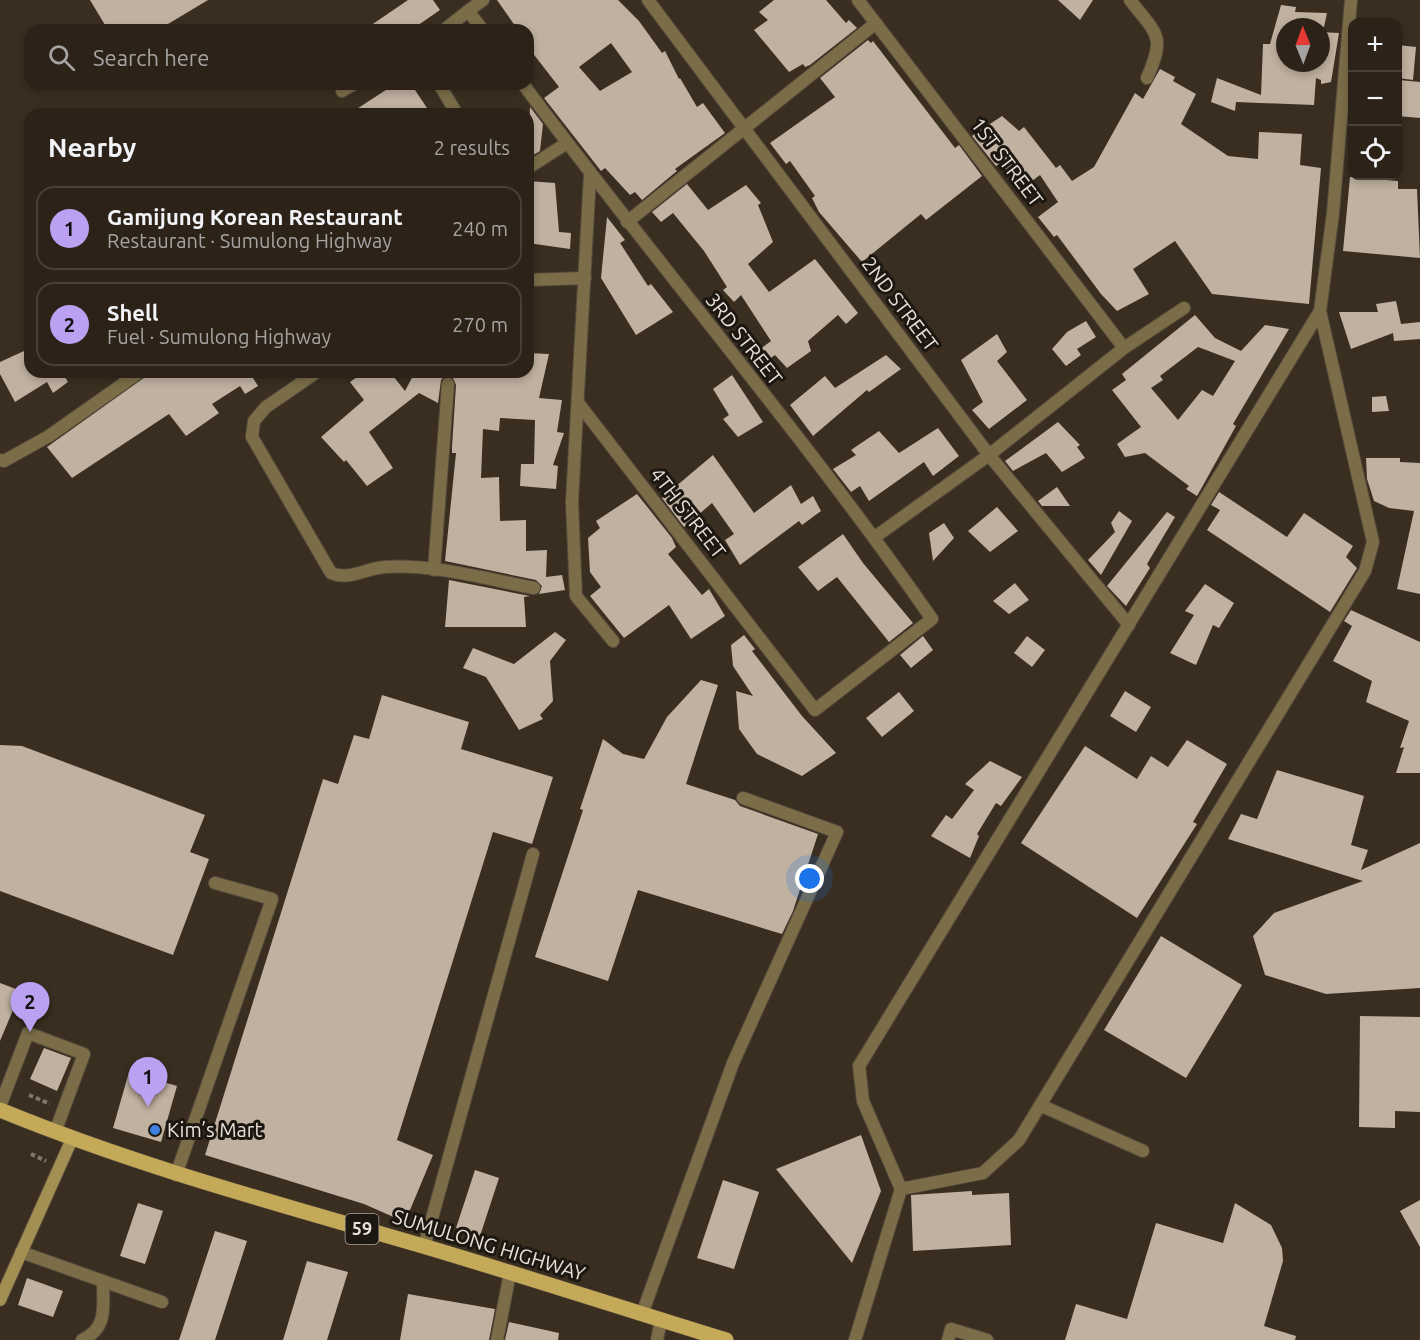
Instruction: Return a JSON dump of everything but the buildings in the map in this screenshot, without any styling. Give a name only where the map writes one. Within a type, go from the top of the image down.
[{"type":"main road","name":"SUMULONG HIGHWAY","points":[[0,1108],[72,1139],[176,1175],[424,1247],[726,1340]]},
{"type":"street","points":[[452,24],[483,0]]},
{"type":"street","name":"2ND STREET","points":[[648,0],[989,455],[1129,625]]},
{"type":"street","name":"1ST STREET","points":[[858,0],[1124,348]]},
{"type":"street","points":[[1130,0],[1157,35],[1158,52],[1147,78]]},
{"type":"street","points":[[901,1189],[983,1173],[1019,1140],[1042,1106],[1365,571],[1373,542],[1320,311],[1333,213],[1351,0]]},
{"type":"street","points":[[468,11],[478,24]]},
{"type":"street","points":[[627,222],[876,23]]},
{"type":"street","points":[[443,90],[453,108]]},
{"type":"street","name":"3RD STREET","points":[[528,90],[590,175],[875,537],[932,619]]},
{"type":"street","points":[[534,164],[567,142]]},
{"type":"street","points":[[590,175],[572,502],[576,596],[613,641]]},
{"type":"street","points":[[534,280],[585,278]]},
{"type":"street","points":[[875,537],[989,455],[1124,348],[1184,308]]},
{"type":"street","points":[[855,1340],[901,1189],[863,1101],[859,1066],[1320,311]]},
{"type":"street","points":[[0,460],[4,461],[49,436],[131,378]]},
{"type":"street","points":[[308,378],[266,407],[254,421],[252,436],[331,573],[340,578],[384,567],[434,570],[534,588]]},
{"type":"street","points":[[434,570],[448,384]]},
{"type":"street","name":"4TH STREET","points":[[579,404],[815,710],[932,619]]},
{"type":"street","points":[[642,1314],[733,1063],[837,832],[743,798]]},
{"type":"street","points":[[424,1247],[533,854]]},
{"type":"street","points":[[176,1175],[272,899],[215,883]]},
{"type":"street","points":[[0,1108],[28,1033],[84,1054],[55,1132]]},
{"type":"street","points":[[1042,1106],[1143,1151]]},
{"type":"street","points":[[0,1300],[72,1139]]},
{"type":"street","points":[[21,1252],[162,1302]]},
{"type":"street","points":[[496,1340],[510,1273]]},
{"type":"street","points":[[82,1340],[94,1335],[100,1327],[103,1282]]},
{"type":"street","points":[[657,1340],[661,1320]]},
{"type":"street","points":[[948,1340],[951,1329],[987,1340]]},
{"type":"path","points":[[29,1095],[63,1109]]},
{"type":"place","name":"Shell","points":[[30,1032]]},
{"type":"place","name":"Gamijung Korean Restaurant","points":[[148,1107]]},
{"type":"place","name":"Kim’s Mart","points":[[155,1130]]}]
